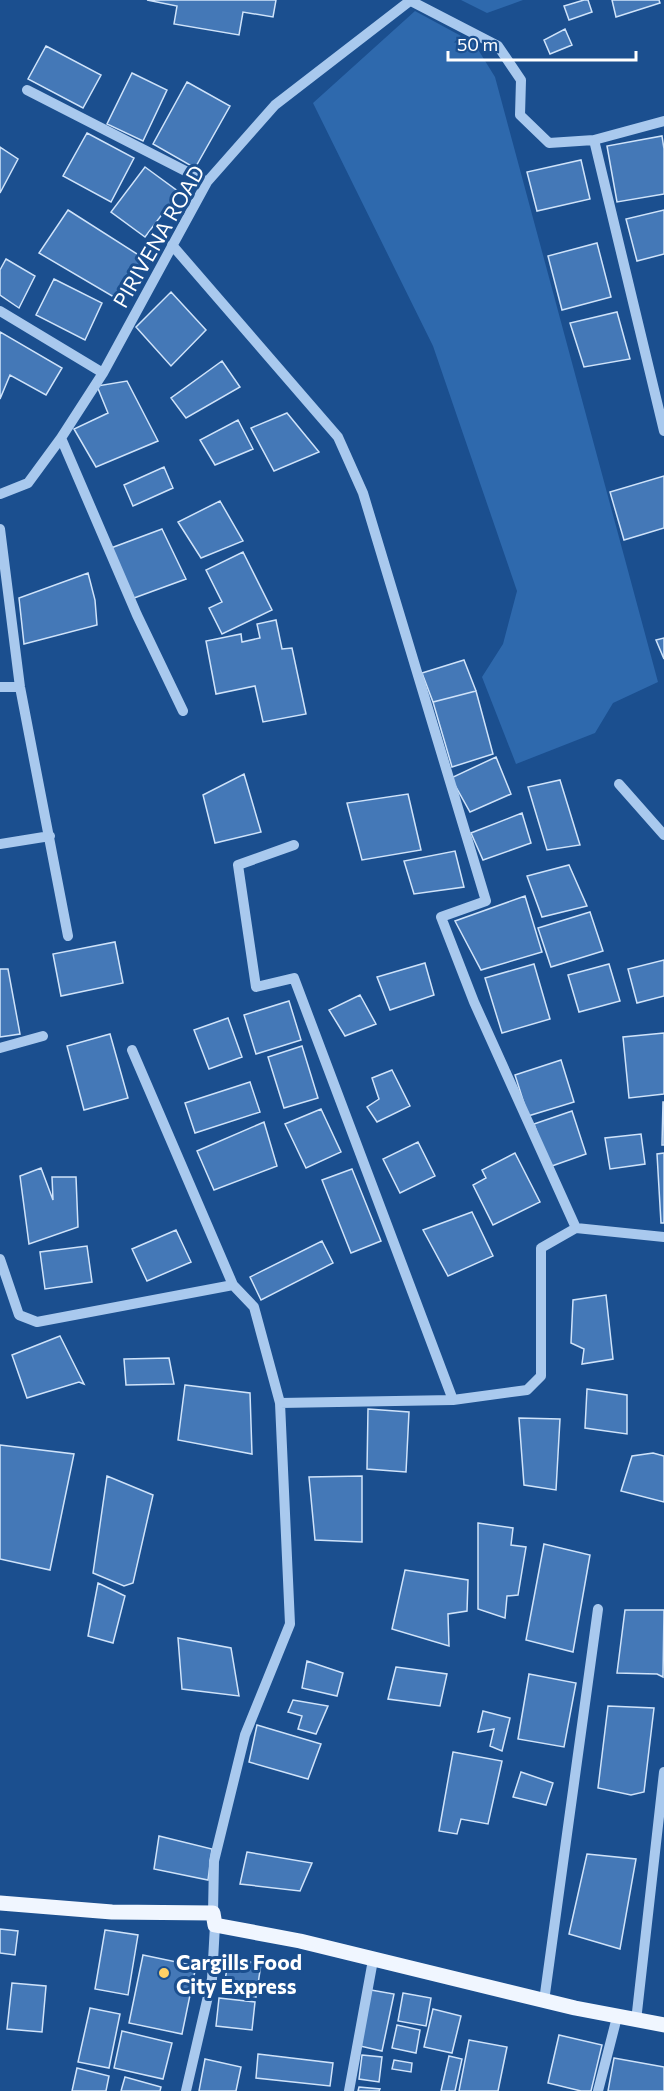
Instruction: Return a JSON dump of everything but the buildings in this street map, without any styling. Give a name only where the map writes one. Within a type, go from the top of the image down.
[{"type":"main road","points":[[0,1904],[214,1919],[544,2001],[664,2025]]},
{"type":"street","points":[[411,1],[498,46],[521,80],[519,115],[549,143],[594,140],[664,121]]},
{"type":"street","name":"PIRIVENA ROAD","points":[[0,494],[28,483],[61,438],[103,373],[207,182],[275,105],[411,1]]},
{"type":"street","points":[[27,90],[207,182]]},
{"type":"street","points":[[594,140],[664,431]]},
{"type":"street","points":[[172,245],[338,437],[363,493],[486,901],[441,917],[474,1002],[576,1228]]},
{"type":"street","points":[[0,311],[103,373]]},
{"type":"street","points":[[61,438],[137,615],[183,711]]},
{"type":"street","points":[[0,528],[20,687],[68,936]]},
{"type":"street","points":[[0,687],[20,687]]},
{"type":"street","points":[[619,784],[664,835]]},
{"type":"street","points":[[0,844],[50,836]]},
{"type":"street","points":[[294,845],[238,865],[256,987],[294,978],[453,1400]]},
{"type":"street","points":[[0,1048],[43,1036]]},
{"type":"street","points":[[132,1050],[233,1285],[254,1307],[280,1403],[290,1624],[244,1735],[214,1861],[212,1979],[186,2091]]},
{"type":"street","points":[[280,1403],[453,1400],[527,1390],[541,1376],[541,1248],[576,1228],[664,1237]]},
{"type":"street","points":[[0,1259],[19,1315],[37,1323],[233,1285]]},
{"type":"street","points":[[544,2001],[598,1609]]},
{"type":"street","points":[[636,2021],[664,1772]]},
{"type":"street","points":[[349,2091],[373,1960]]},
{"type":"street","points":[[598,2091],[617,2017]]},
{"type":"shaded area","points":[[461,0],[523,0],[487,13]]},
{"type":"shaded area","points":[[415,11],[474,43],[495,77],[658,682],[613,703],[595,733],[516,764],[482,677],[503,644],[517,591],[433,346],[313,103]]},
{"type":"place","name":"Cargills Food City Express","points":[[164,1973]]}]
